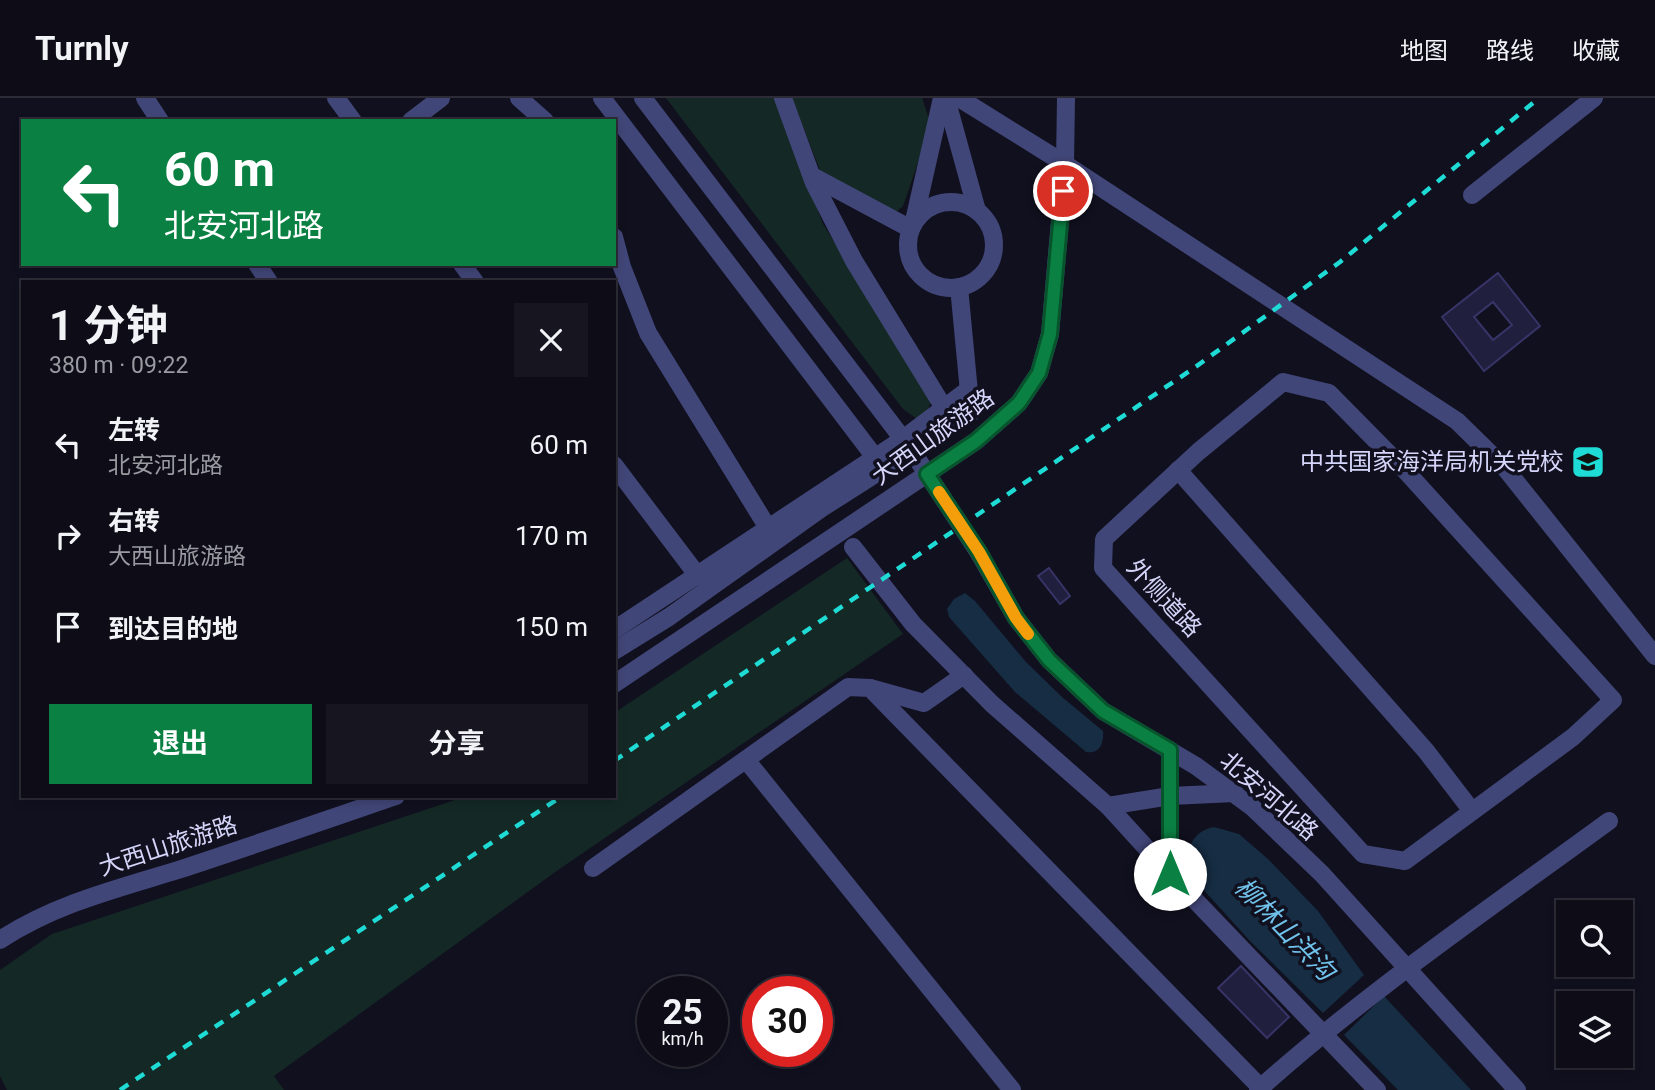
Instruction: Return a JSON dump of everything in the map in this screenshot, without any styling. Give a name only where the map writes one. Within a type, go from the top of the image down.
[{"type":"street","points":[[145,98],[159,119]]},
{"type":"street","points":[[336,98],[352,119]]},
{"type":"street","points":[[414,119],[441,98]]},
{"type":"street","points":[[519,98],[543,119]]},
{"type":"street","points":[[602,98],[874,456]]},
{"type":"street","name":"北安河北路","points":[[643,98],[908,445],[979,552],[1016,618],[1049,660],[1103,711],[1170,750],[1235,793],[1322,874],[1517,1090]]},
{"type":"street","points":[[783,98],[812,176],[854,261],[944,408]]},
{"type":"street","points":[[912,226],[923,212],[935,204],[964,204],[987,221],[993,234],[994,248],[990,262],[983,274],[972,283],[945,288],[920,275],[912,264],[908,250],[912,226],[944,98]]},
{"type":"street","points":[[944,98],[977,211]]},
{"type":"street","points":[[959,98],[1065,164],[1457,421],[1505,468],[1655,656]]},
{"type":"street","name":"大西山旅游路","points":[[616,683],[976,441],[1019,403],[1039,373],[1050,334],[1065,164],[1066,98]]},
{"type":"street","points":[[1472,195],[1594,98]]},
{"type":"street","points":[[812,176],[912,226]]},
{"type":"street","points":[[618,261],[648,333],[768,528]]},
{"type":"street","points":[[616,629],[874,456],[908,445],[971,413],[959,287]]},
{"type":"street","name":"外侧道路","points":[[1283,383],[1329,393],[1403,468],[1613,700],[1573,737],[1472,811],[1405,861],[1363,854],[1103,568],[1104,539],[1178,470],[1283,383]]},
{"type":"street","points":[[616,650],[669,617],[908,445],[944,408],[968,390]]},
{"type":"street","points":[[616,468],[698,576]]},
{"type":"street","points":[[1178,470],[1426,751],[1472,811]]},
{"type":"street","points":[[822,508],[836,526]]},
{"type":"street","points":[[853,547],[912,624],[992,704],[1108,806],[1377,1090]]},
{"type":"street","points":[[593,868],[848,687],[870,688],[924,703],[964,675]]},
{"type":"street","points":[[870,688],[1260,1089],[1323,1034],[1407,969],[1609,821]]},
{"type":"street","points":[[1170,750],[1170,874]]},
{"type":"street","points":[[747,761],[1012,1090]]},
{"type":"street","points":[[1108,806],[1170,796],[1235,793]]},
{"type":"street","name":"大西山旅游路","points":[[0,940],[23,925],[69,904],[390,798]]},
{"type":"green space","points":[[666,98],[777,98],[823,224],[930,398],[929,408],[923,415],[917,419],[903,409]]},
{"type":"green space","points":[[792,98],[922,98],[931,125],[903,206],[896,212],[821,173]]},
{"type":"green space","points":[[847,558],[903,634],[558,870],[274,1076],[284,1090],[7,1090],[0,1076],[0,970],[52,934],[461,798],[616,798],[616,712]]},
{"type":"water","points":[[965,593],[975,601],[1026,662],[1103,731],[1103,740],[1098,749],[1086,752],[1015,692],[949,617],[947,609],[954,599]]},
{"type":"water","name":"柳林山洪沟","points":[[1214,827],[1239,834],[1268,859],[1318,911],[1364,975],[1323,1013],[1250,941],[1189,874],[1188,851],[1194,838],[1206,829]]},
{"type":"water","points":[[1384,996],[1471,1090],[1398,1090],[1344,1035]]},
{"type":"building","points":[[1498,273],[1540,326],[1484,371],[1442,317]],"holes":[[[1493,302],[1512,325],[1493,340],[1474,317]]]},
{"type":"building","points":[[1049,568],[1070,596],[1060,604],[1038,576]]},
{"type":"building","points":[[1241,966],[1289,1017],[1267,1038],[1218,988]]},
{"type":"railway","points":[[616,760],[1194,368],[1340,262],[1539,98]]},
{"type":"railway","points":[[120,1090],[559,798]]},
{"type":"slow traffic","points":[[939,492],[1028,634]]},
{"type":"place","name":"中共国家海洋局机关党校","points":[[1588,462]]},
{"type":"route","points":[[1063,191],[1050,334],[1039,373],[1019,403],[976,441],[927,474],[979,552],[1016,618],[1049,660],[1103,711],[1170,750],[1170,874]]}]
